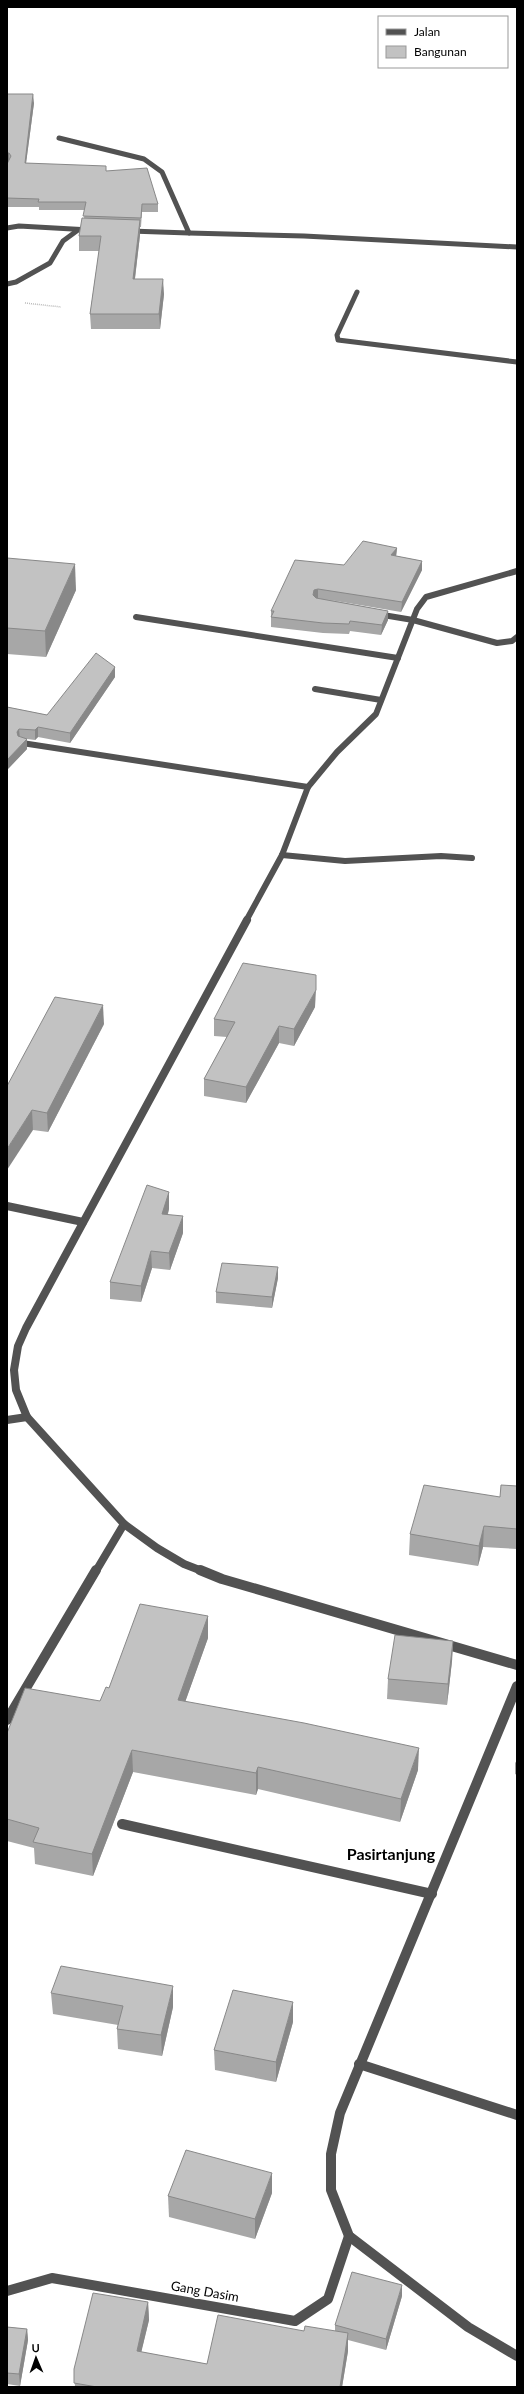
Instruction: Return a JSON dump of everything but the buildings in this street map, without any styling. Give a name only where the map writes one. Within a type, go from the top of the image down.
[{"type":"street","points":[[59,138],[144,159],[162,172],[189,233]]},
{"type":"street","points":[[7,221],[19,226]]},
{"type":"street","points":[[7,228],[19,226],[98,230]]},
{"type":"street","points":[[7,284],[16,282],[50,263],[63,241],[78,230]]},
{"type":"street","points":[[120,231],[304,236],[517,247]]},
{"type":"street","points":[[357,292],[337,335],[338,340],[343,342],[517,362]]},
{"type":"street","points":[[517,571],[426,597],[413,620],[376,714],[336,752],[308,787],[282,855],[83,1222],[18,1346],[14,1370],[16,1390],[27,1417],[124,1524],[157,1548],[184,1564],[222,1579],[517,1664]]},
{"type":"street","points":[[369,612],[413,620],[497,643],[512,641],[517,637]]},
{"type":"street","points":[[136,617],[398,658]]},
{"type":"street","points":[[315,689],[381,700]]},
{"type":"street","points":[[22,743],[308,787]]},
{"type":"street","points":[[282,855],[345,861],[441,856],[472,858]]},
{"type":"street","points":[[7,1206],[83,1222]]},
{"type":"street","points":[[7,1420],[27,1417]]},
{"type":"street","points":[[7,1720],[124,1524]]},
{"type":"street","points":[[517,1686],[432,1894],[359,2064],[340,2113],[331,2154],[331,2190],[349,2236],[468,2327],[517,2356]]},
{"type":"street","points":[[122,1824],[432,1894]]},
{"type":"street","points":[[359,2064],[517,2115]]},
{"type":"street","name":"Gang Dasim","points":[[7,2291],[52,2278],[295,2321],[328,2299],[349,2236]]},
{"type":"path","points":[[22,303],[61,307]]},
{"type":"district","name":"Pasirtanjung","points":[[391,1854]]}]
